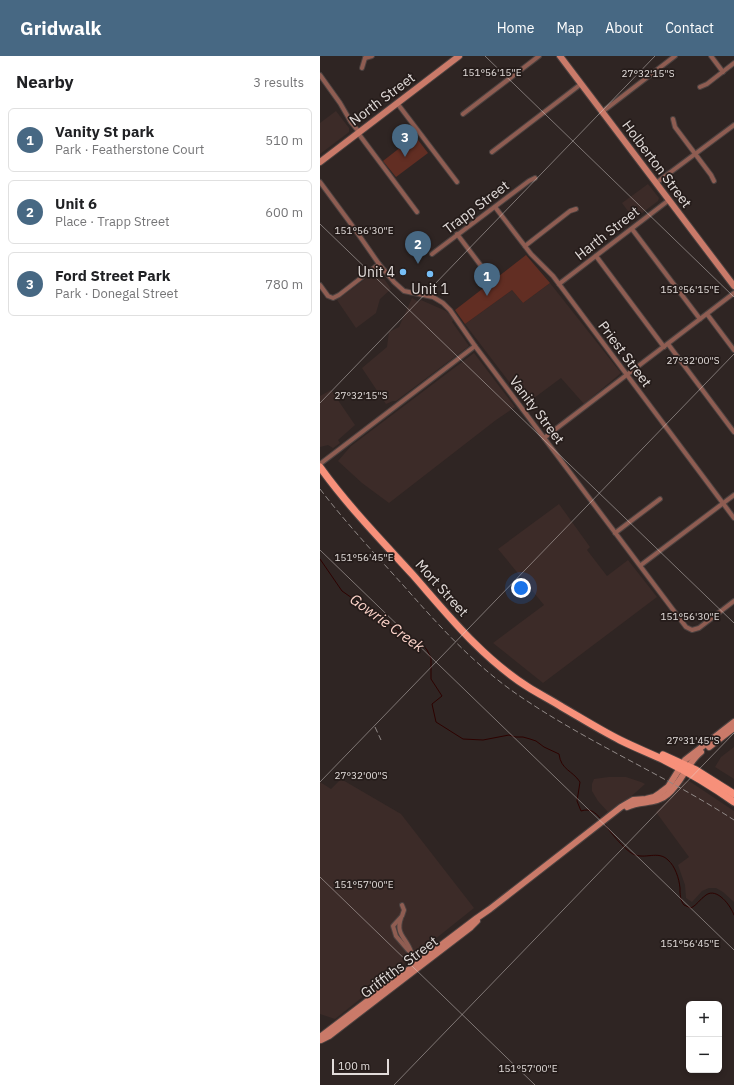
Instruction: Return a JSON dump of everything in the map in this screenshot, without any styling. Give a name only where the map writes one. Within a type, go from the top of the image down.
[{"type":"main road","name":"Mort Street","points":[[320,466],[350,506],[491,660],[517,680],[570,713],[604,731],[710,778],[734,794]]},
{"type":"main road","name":"Mort Street","points":[[684,767],[734,802]]},
{"type":"street","points":[[362,68],[363,57],[372,56]]},
{"type":"street","name":"North Street","points":[[320,162],[459,56]]},
{"type":"street","points":[[463,114],[539,56]]},
{"type":"street","name":"Holberton Street","points":[[560,56],[734,286]]},
{"type":"street","points":[[602,112],[675,56]]},
{"type":"street","points":[[711,56],[723,72]]},
{"type":"street","points":[[700,87],[707,84],[734,63]]},
{"type":"street","points":[[320,75],[358,132],[417,212]]},
{"type":"street","points":[[492,152],[581,84]]},
{"type":"street","points":[[397,103],[457,182]]},
{"type":"street","points":[[673,119],[675,126],[714,181]]},
{"type":"street","points":[[656,183],[734,125]]},
{"type":"street","name":"Trapp Street","points":[[432,254],[457,234],[535,178]]},
{"type":"street","name":"Vanity Street","points":[[320,182],[379,264],[394,282],[404,291],[433,297],[443,303],[450,310],[475,346],[686,627],[692,630],[699,628],[734,601]]},
{"type":"street","name":"Harth Street","points":[[560,284],[668,200]]},
{"type":"street","name":"Priest Street","points":[[495,207],[531,254],[560,284],[734,518]]},
{"type":"street","points":[[525,246],[570,211],[576,209]]},
{"type":"street","points":[[632,229],[700,319]]},
{"type":"street","points":[[457,234],[488,275]]},
{"type":"street","points":[[596,256],[664,347]]},
{"type":"street","points":[[320,286],[328,296],[333,298],[379,264]]},
{"type":"street","points":[[544,438],[734,293]]},
{"type":"street","points":[[707,314],[734,350]]},
{"type":"street","points":[[668,344],[734,432]]},
{"type":"street","points":[[320,466],[475,346]]},
{"type":"street","points":[[641,566],[734,495]]},
{"type":"street","points":[[615,533],[660,499]]},
{"type":"street","points":[[684,767],[691,755],[734,722]]},
{"type":"street","points":[[684,767],[734,728]]},
{"type":"street","name":"Griffiths Street","points":[[320,1041],[618,810],[662,798],[668,794],[673,789],[684,767]]},
{"type":"street","points":[[402,905],[404,910],[402,916],[393,926],[396,936],[420,963]]},
{"type":"street","name":"Griffiths Street","points":[[320,1037],[420,963]]},
{"type":"shaded area","points":[[336,111],[349,128],[349,132],[320,154],[320,123]]},
{"type":"shaded area","points":[[415,136],[428,153],[396,177],[383,161]]},
{"type":"shaded area","points":[[648,184],[659,198],[658,201],[634,219],[622,203]]},
{"type":"shaded area","points":[[526,255],[550,283],[523,303],[512,290],[465,324],[455,310]]},
{"type":"shaded area","points":[[376,271],[380,273],[391,289],[380,299],[376,313],[356,328],[337,300]]},
{"type":"shaded area","points":[[550,283],[621,373],[584,404],[561,378],[526,404],[465,324],[512,290],[523,303]]},
{"type":"shaded area","points":[[412,298],[419,302],[421,300],[446,311],[454,319],[452,322],[469,346],[396,401],[386,404],[362,368],[387,347],[389,332],[399,327]]},
{"type":"shaded area","points":[[474,353],[515,407],[389,503],[362,483],[338,461],[351,446]]},
{"type":"shaded area","points":[[331,390],[355,425],[338,440],[340,443],[333,448],[328,445],[320,447],[320,396]]},
{"type":"shaded area","points":[[559,504],[590,547],[587,550],[607,576],[628,560],[657,597],[543,683],[493,643],[544,605],[498,549]]},
{"type":"shaded area","points":[[734,747],[734,779],[715,767],[721,757]]},
{"type":"shaded area","points":[[626,777],[645,784],[626,801],[621,802],[608,812],[598,801],[592,791],[592,784],[594,779]]},
{"type":"shaded area","points":[[341,779],[401,814],[474,908],[335,1019],[320,1014],[320,782],[331,789]]},
{"type":"shaded area","points":[[689,781],[734,811],[734,902],[716,888],[709,888],[702,891],[692,902],[686,898],[685,885],[678,865],[689,857],[656,812],[672,796],[681,782]]},
{"type":"waterway","name":"Gowrie Creek","points":[[320,559],[342,591],[409,638],[416,640],[427,650],[431,658],[431,679],[442,696],[432,704],[436,722],[463,739],[483,740],[509,735],[523,737],[536,741],[544,747],[559,754],[564,767],[580,782],[577,801],[581,811],[592,811],[601,819]]},
{"type":"waterway","name":"Gowrie Creek","points":[[604,823],[617,840],[633,854],[638,856],[656,855],[664,857],[668,860],[678,876],[680,897],[684,905],[691,908],[706,895],[715,893],[727,903],[734,915]]},
{"type":"railway","points":[[320,489],[340,514],[431,616],[490,674],[549,715],[682,789],[734,820]]},
{"type":"railway","points":[[375,727],[381,740]]},
{"type":"place","name":"Ford Street Park","points":[[405,157]]},
{"type":"place","name":"Unit 6","points":[[418,264]]},
{"type":"place","name":"Unit 4","points":[[403,272]]},
{"type":"place","name":"Unit 1","points":[[430,274]]},
{"type":"place","name":"Vanity St park","points":[[487,296]]}]
